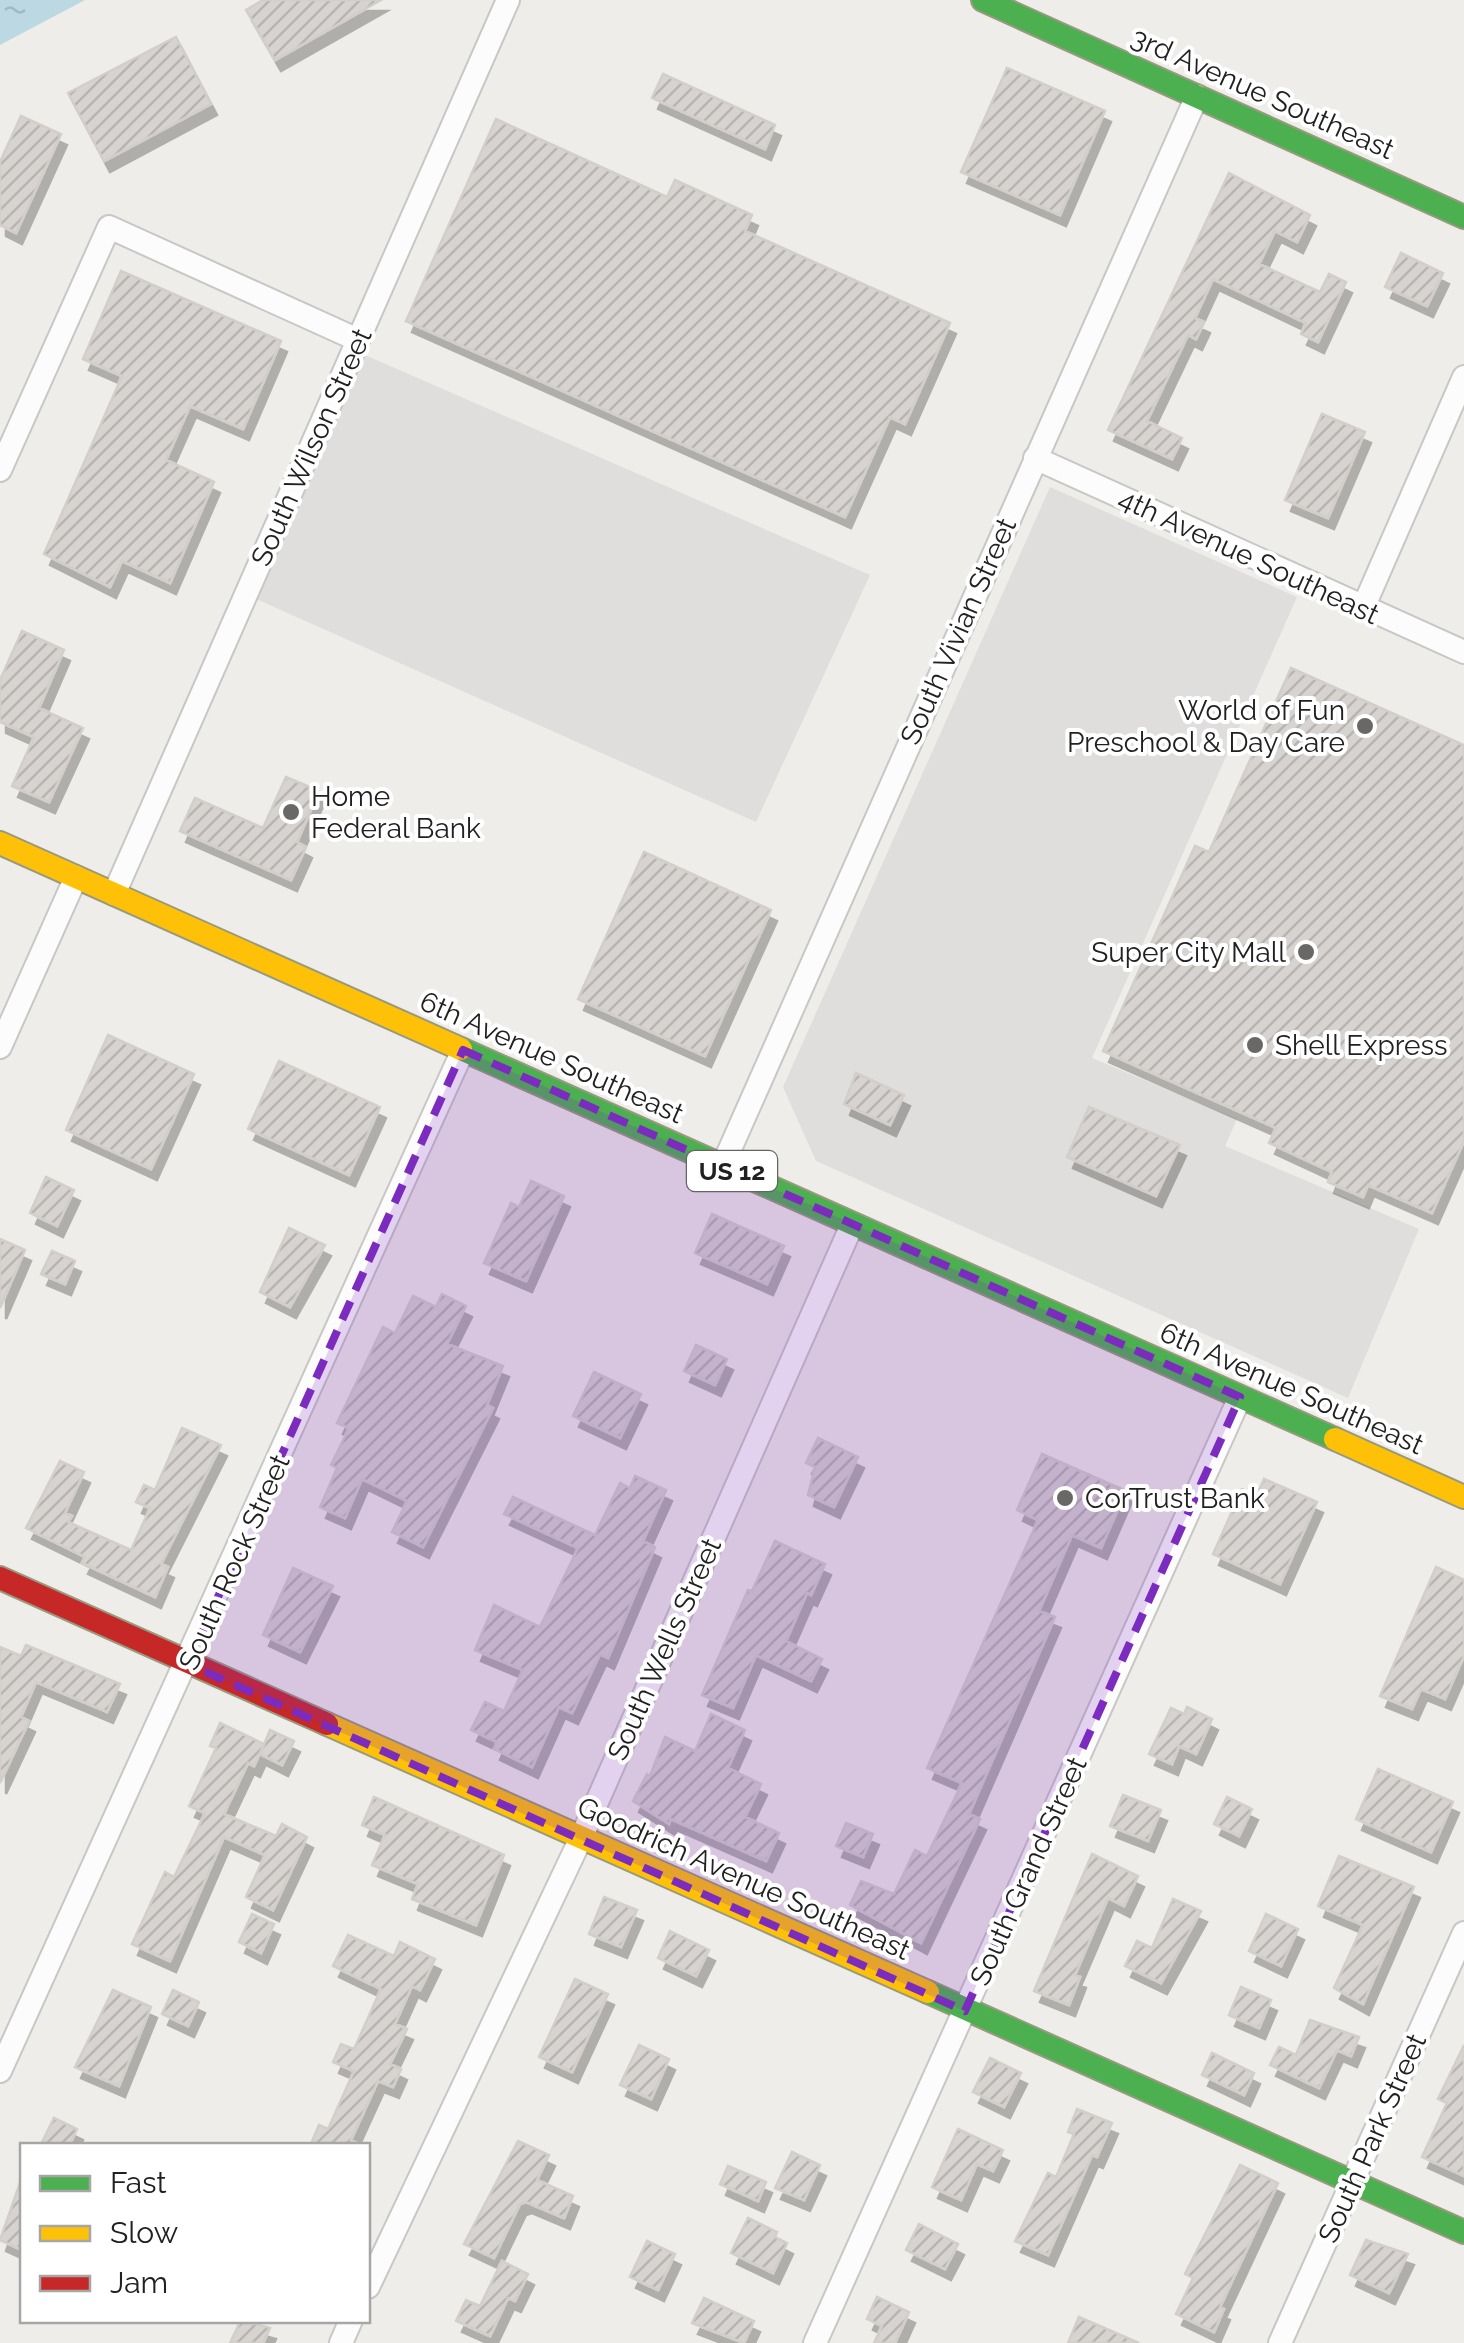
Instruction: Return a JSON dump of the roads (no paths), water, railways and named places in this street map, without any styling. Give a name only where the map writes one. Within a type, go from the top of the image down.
[{"type":"main road","name":"3rd Avenue Southeast","points":[[983,0],[1464,216]]},
{"type":"main road","name":"6th Avenue Southeast","points":[[0,843],[1464,1498]]},
{"type":"main road","name":"Goodrich Avenue Southeast","points":[[0,1578],[1464,2232]]},
{"type":"street","name":"South Wilson Street","points":[[114,894],[508,0]]},
{"type":"street","name":"South Vivian Street","points":[[722,1167],[1197,96]]},
{"type":"street","points":[[0,470],[109,227],[358,340]]},
{"type":"street","points":[[1363,608],[1464,377]]},
{"type":"street","name":"4th Avenue Southeast","points":[[1035,458],[1464,652]]},
{"type":"street","points":[[0,1046],[76,877]]},
{"type":"street","name":"South Rock Street","points":[[0,2071],[188,1664],[463,1050]]},
{"type":"street","name":"South Wells Street","points":[[370,2283],[581,1838],[852,1225]]},
{"type":"street","name":"South Grand Street","points":[[815,2343],[1240,1397]]},
{"type":"street","name":"South Park Street","points":[[1280,2343],[1464,1933]]},
{"type":"water","points":[[0,0],[85,0],[0,45]]},
{"type":"place","name":"World of Fun Preschool & Day Care","points":[[1365,726]]},
{"type":"place","name":"Home Federal Bank","points":[[291,812]]},
{"type":"place","name":"Super City Mall","points":[[1306,952]]},
{"type":"place","name":"Shell Express","points":[[1255,1045]]},
{"type":"place","name":"CorTrust Bank","points":[[1065,1498]]}]
